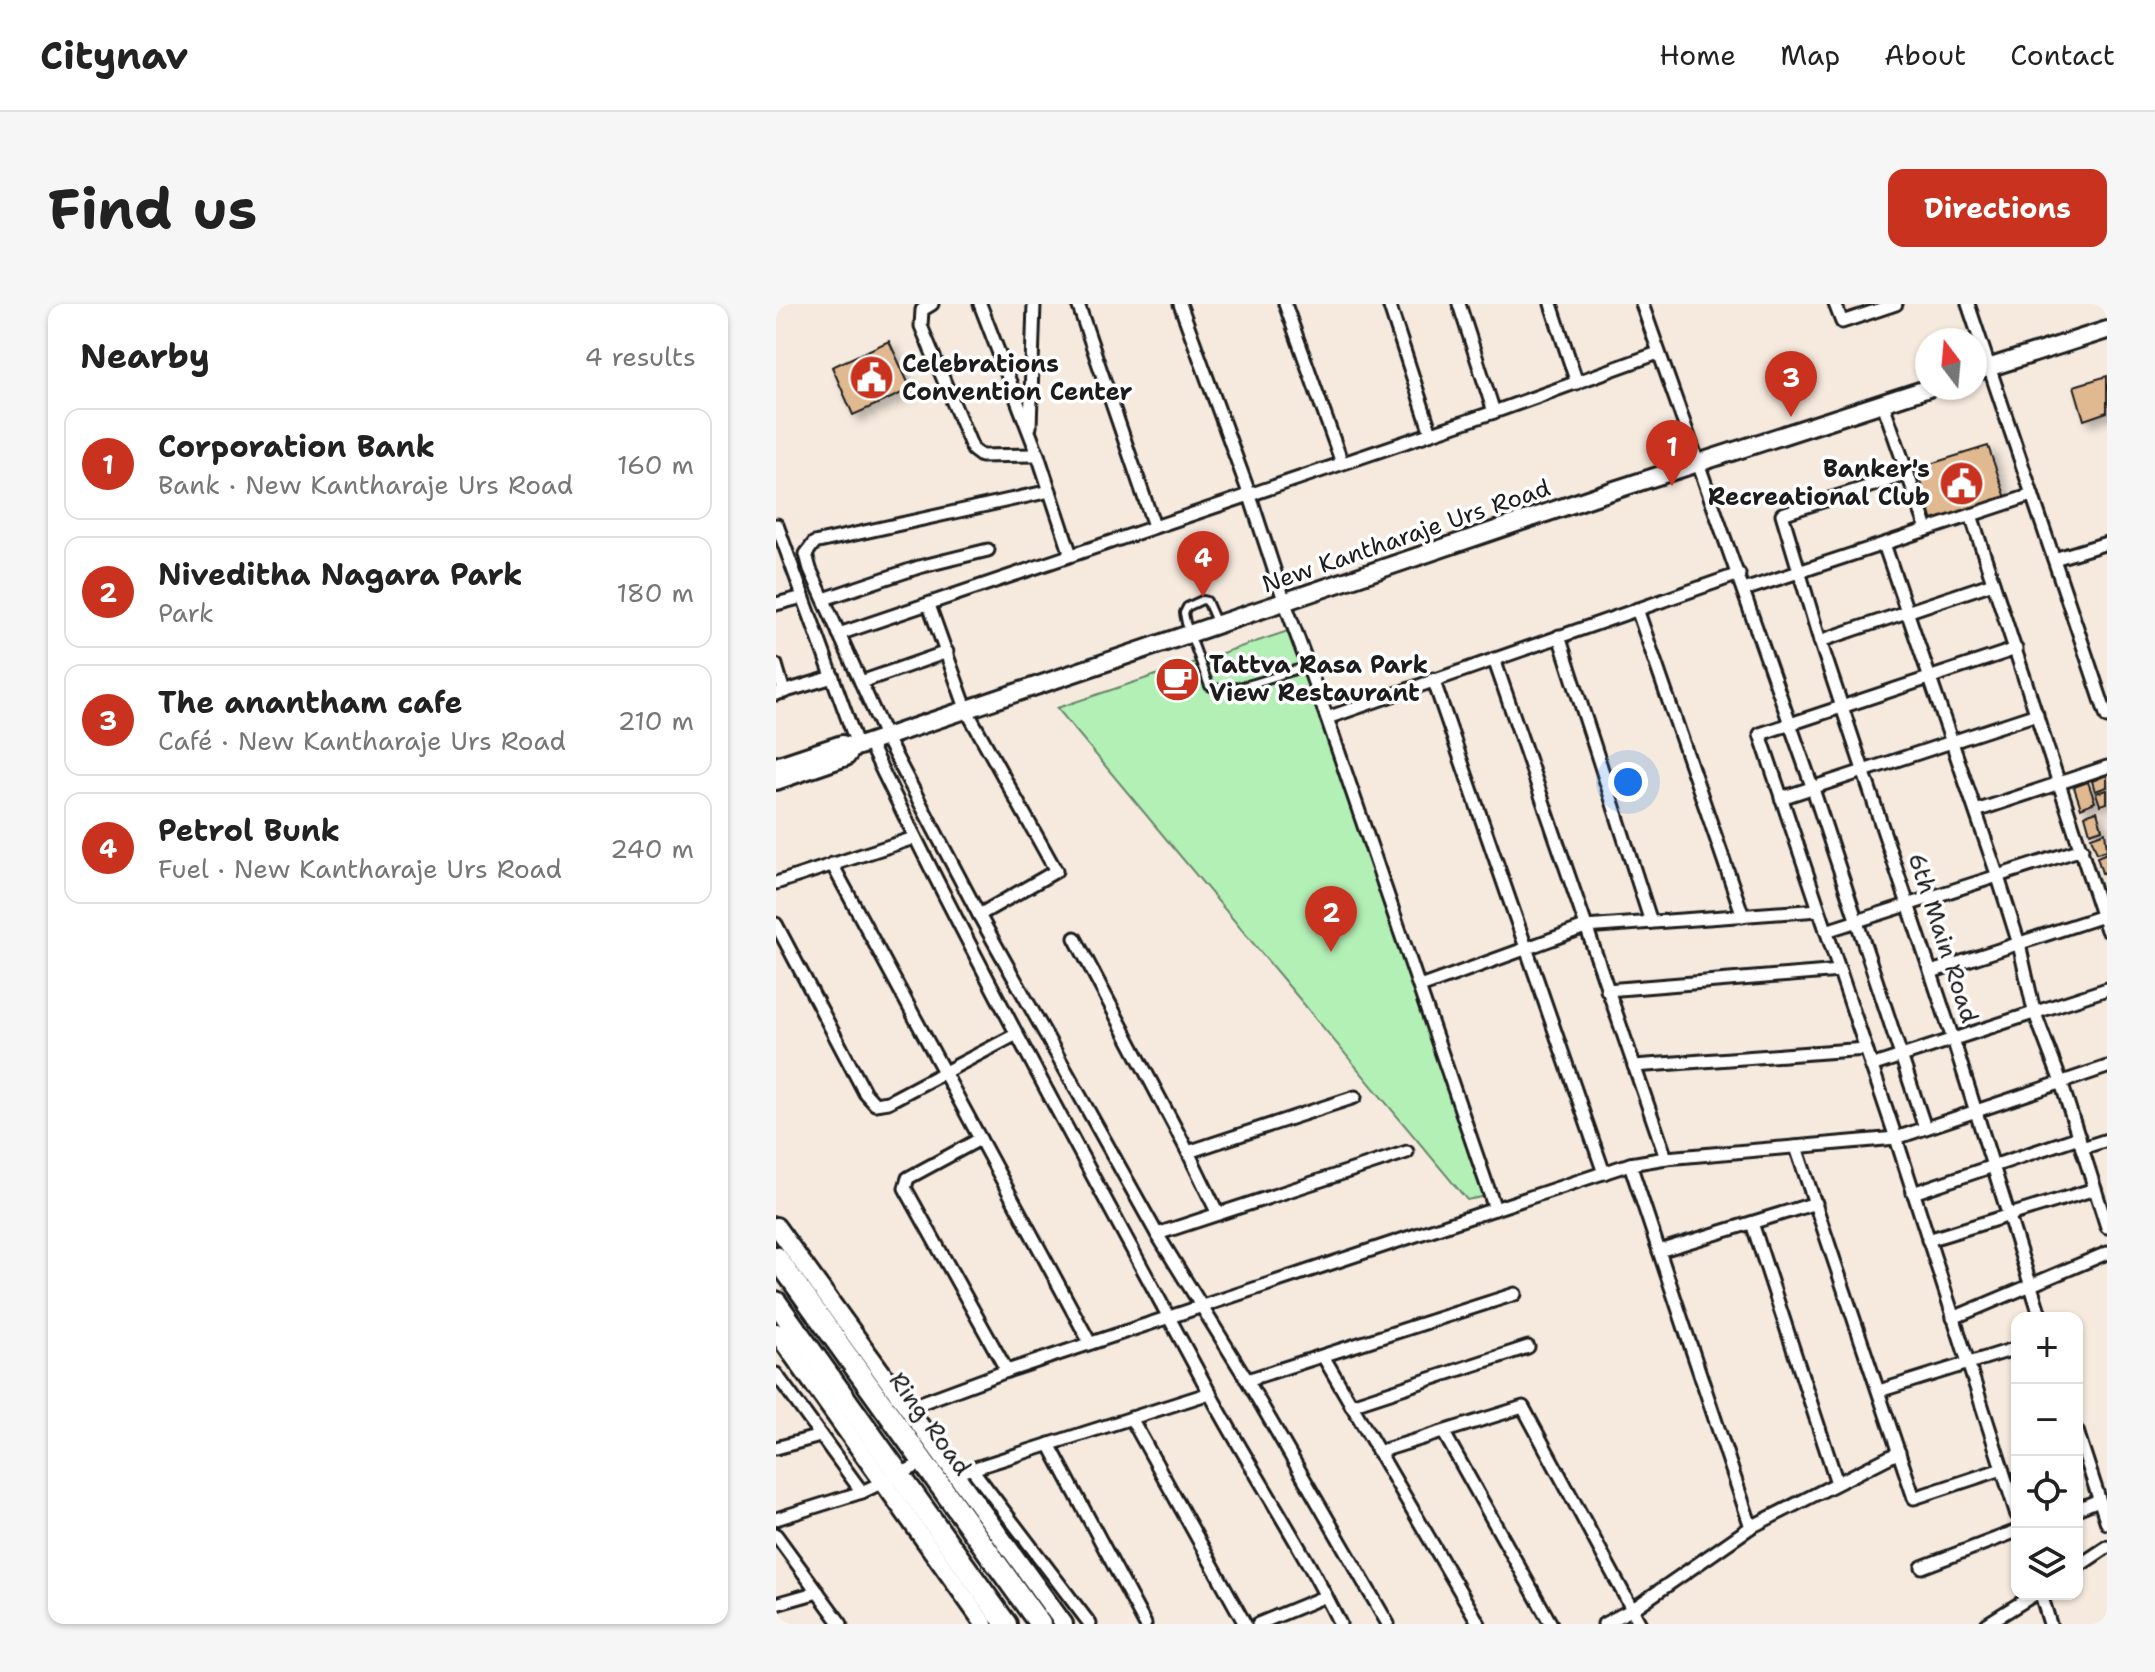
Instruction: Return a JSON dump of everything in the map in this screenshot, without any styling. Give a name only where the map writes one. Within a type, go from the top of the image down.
[{"type":"highway","name":"Ring Road","points":[[776,1257],[925,1462],[946,1475],[1040,1624]]},
{"type":"highway","points":[[776,1302],[893,1478],[1006,1624]]},
{"type":"main road","points":[[1987,367],[2107,330]]},
{"type":"main road","name":"New Kantharaje Urs Road","points":[[776,781],[846,757],[860,746],[1700,461],[1915,393]]},
{"type":"main road","name":"New Kantharaje Urs Road","points":[[776,766],[842,744],[860,746]]},
{"type":"main road","points":[[776,1226],[907,1408],[946,1475],[1064,1624]]},
{"type":"main road","points":[[776,1332],[893,1478],[984,1624]]},
{"type":"street","points":[[932,304],[922,310],[921,326],[973,450],[981,456],[1038,455]]},
{"type":"street","points":[[980,304],[1038,455],[1071,555]]},
{"type":"street","points":[[1030,435],[1034,304]]},
{"type":"street","points":[[1078,304],[1154,526]]},
{"type":"street","points":[[1180,304],[1249,493],[1495,1209]]},
{"type":"street","points":[[1285,304],[1342,463]]},
{"type":"street","points":[[1389,304],[1431,433]]},
{"type":"street","points":[[1459,304],[1494,412]]},
{"type":"street","points":[[1551,304],[1577,383]]},
{"type":"street","points":[[1642,304],[1791,724],[1925,1128]]},
{"type":"street","points":[[1835,304],[1842,322],[1896,304]]},
{"type":"street","points":[[1968,304],[1973,328]]},
{"type":"street","points":[[839,634],[1494,412],[1658,353]]},
{"type":"street","points":[[1987,382],[2032,495],[2107,717]]},
{"type":"street","points":[[1883,404],[1927,529]]},
{"type":"street","name":"6th Main Road","points":[[1908,474],[1782,514],[1820,641],[1953,1039],[2039,1312]]},
{"type":"street","points":[[1050,491],[814,543],[806,554],[886,738],[979,915],[1157,1234],[1247,1380],[1388,1624]]},
{"type":"street","points":[[1744,590],[2032,495]]},
{"type":"street","points":[[1971,515],[2107,930]]},
{"type":"street","points":[[777,525],[781,553],[803,597],[860,746],[914,838],[1015,1035],[1210,1393],[1340,1624]]},
{"type":"street","points":[[2054,559],[2107,543]]},
{"type":"street","points":[[1884,544],[1998,877],[2019,944],[2034,1011],[2061,1082],[2107,1227]]},
{"type":"street","points":[[824,599],[919,567],[988,550]]},
{"type":"street","points":[[1327,718],[1739,574]]},
{"type":"street","points":[[1820,641],[1993,583]]},
{"type":"street","points":[[776,604],[803,597]]},
{"type":"street","points":[[929,605],[967,711],[1056,871],[979,915]]},
{"type":"street","points":[[1637,609],[1743,916]]},
{"type":"street","points":[[1559,636],[1651,922]]},
{"type":"street","points":[[2011,1497],[1896,1138],[1760,734],[2016,649]]},
{"type":"street","points":[[861,682],[947,652]]},
{"type":"street","points":[[1494,659],[1666,1158]]},
{"type":"street","points":[[776,665],[780,693],[833,677]]},
{"type":"street","points":[[1433,679],[1604,1173]]},
{"type":"street","points":[[1781,798],[2037,714]]},
{"type":"street","points":[[1976,811],[2107,767]]},
{"type":"street","points":[[776,883],[914,838]]},
{"type":"street","points":[[1826,931],[2082,849]]},
{"type":"street","points":[[832,864],[1090,1343]]},
{"type":"street","points":[[1420,987],[1585,927],[1819,910]]},
{"type":"street","points":[[1931,972],[2103,916]]},
{"type":"street","points":[[776,924],[870,1100],[880,1104],[888,1102],[1015,1035]]},
{"type":"street","points":[[1075,938],[1218,1214]]},
{"type":"street","points":[[1607,990],[1840,971]]},
{"type":"street","points":[[1871,1066],[2107,989]]},
{"type":"street","points":[[1634,1066],[1866,1049]]},
{"type":"street","points":[[907,1408],[1007,1371],[1630,1164],[1666,1158],[1896,1138],[2107,1067]]},
{"type":"street","points":[[1188,1152],[1355,1097]]},
{"type":"street","points":[[980,1139],[904,1181],[905,1188],[1007,1371]]},
{"type":"street","points":[[1913,1193],[1993,1166],[2080,1143],[2107,1140]]},
{"type":"street","points":[[1796,1147],[1914,1498],[2002,1469]]},
{"type":"street","points":[[1157,1234],[1407,1152]]},
{"type":"street","points":[[1630,1164],[1751,1527]]},
{"type":"street","points":[[1928,1240],[2095,1189]]},
{"type":"street","points":[[1659,1251],[1816,1203]]},
{"type":"street","points":[[1752,1223],[1837,1483]]},
{"type":"street","points":[[1953,1318],[2106,1256]]},
{"type":"street","points":[[1247,1380],[1515,1294]]},
{"type":"street","points":[[1351,1405],[1528,1347]]},
{"type":"street","points":[[1879,1391],[2011,1350]]},
{"type":"street","points":[[1323,1356],[1479,1624]]},
{"type":"street","points":[[776,1374],[862,1492]]},
{"type":"street","points":[[946,1475],[1210,1393]]},
{"type":"street","points":[[1378,1452],[1523,1407],[1640,1624]]},
{"type":"street","points":[[1131,1418],[1245,1624]]},
{"type":"street","points":[[1444,1433],[1551,1624]]},
{"type":"street","points":[[776,1448],[820,1436]]},
{"type":"street","points":[[1049,1444],[1145,1624]]},
{"type":"street","points":[[2083,1450],[2107,1523]]},
{"type":"street","points":[[1604,1624],[1633,1609],[1751,1527],[1899,1452]]},
{"type":"street","points":[[776,1519],[862,1492],[925,1462]]},
{"type":"street","points":[[972,1469],[1090,1624]]},
{"type":"street","points":[[2083,1507],[2099,1500]]},
{"type":"street","points":[[1922,1567],[2011,1533]]},
{"type":"street","points":[[776,1535],[841,1624]]},
{"type":"street","points":[[2083,1563],[2107,1547]]},
{"type":"street","points":[[776,1604],[818,1592]]},
{"type":"street","points":[[1258,1624],[1326,1596]]},
{"type":"street","points":[[1987,1624],[2028,1600]]},
{"type":"street","points":[[2040,1600],[2050,1624]]},
{"type":"lane","points":[[1218,625],[1207,601],[1194,602],[1184,613],[1209,686],[1216,689],[1233,688],[1298,669]]},
{"type":"green space","points":[[1291,630],[1487,1196],[1467,1200],[1057,708]]},
{"type":"building","name":"Celebrations Convention Center","points":[[889,341],[911,389],[853,415],[832,367]]},
{"type":"building","points":[[2107,376],[2107,412],[2084,420],[2074,386]]},
{"type":"building","name":"Banker's Recreational Club","points":[[1988,446],[2006,498],[1933,522],[1917,468]]},
{"type":"building","points":[[2107,775],[2107,787],[2095,791],[2092,781]]},
{"type":"building","points":[[2088,782],[2095,802],[2081,808],[2074,787]]},
{"type":"building","points":[[2107,790],[2107,803],[2100,805],[2096,793]]},
{"type":"building","points":[[2097,811],[2102,829],[2090,833],[2085,815]]},
{"type":"building","points":[[2105,832],[2107,850],[2097,853],[2091,837]]},
{"type":"building","points":[[2107,853],[2107,872],[2102,873],[2097,857]]},
{"type":"place","name":"Celebrations Convention Center","points":[[871,378]]},
{"type":"place","name":"The anantham cafe","points":[[1791,417]]},
{"type":"place","name":"Banker's Recreational Club","points":[[1961,483]]},
{"type":"place","name":"Corporation Bank","points":[[1672,486]]},
{"type":"place","name":"Petrol Bunk","points":[[1203,597]]},
{"type":"place","name":"Tattva Rasa Park View Restaurant","points":[[1178,679]]},
{"type":"place","name":"Niveditha Nagara Park","points":[[1331,952]]}]
